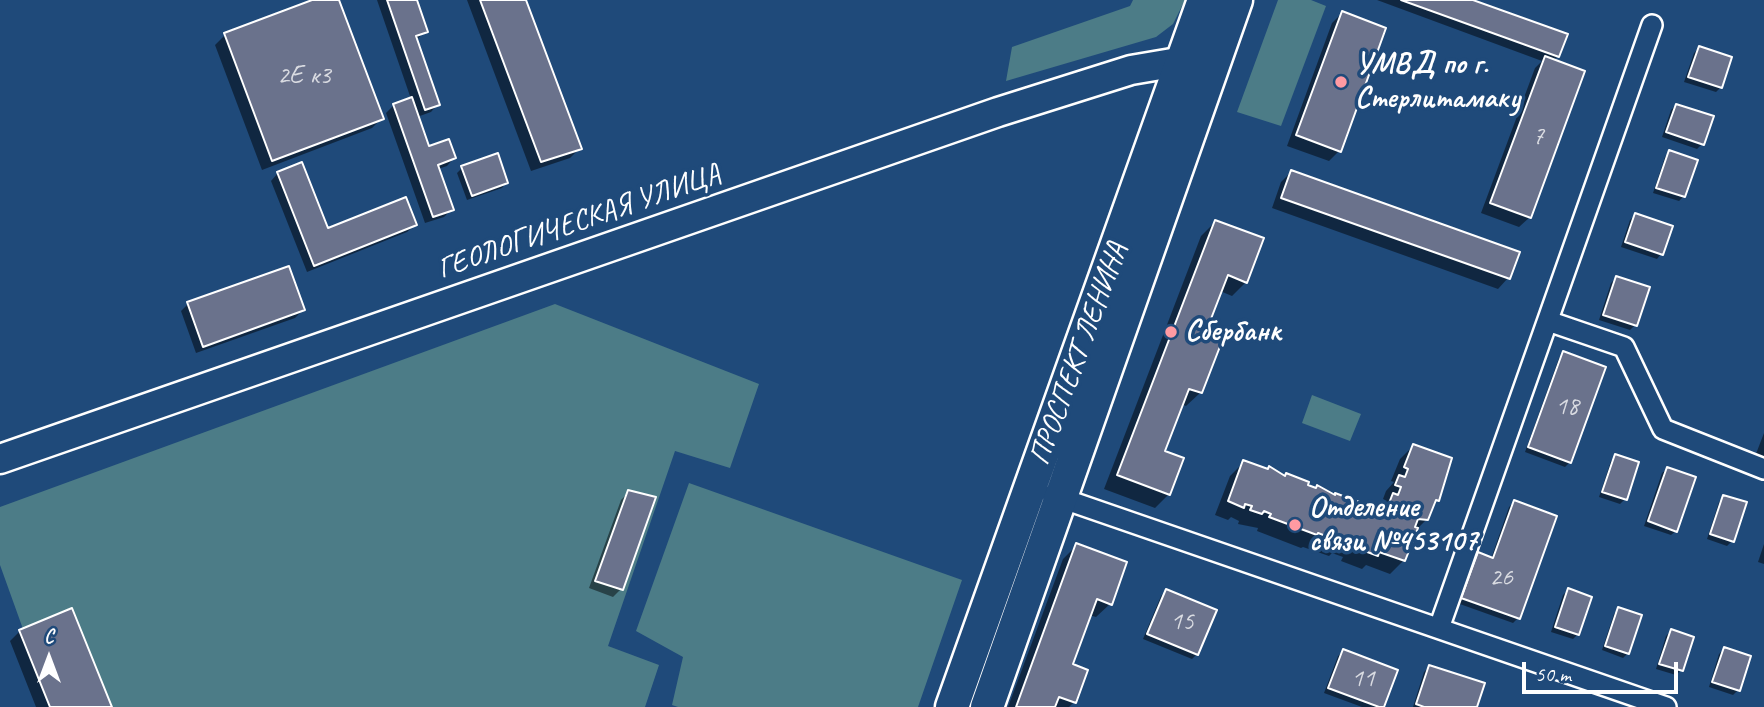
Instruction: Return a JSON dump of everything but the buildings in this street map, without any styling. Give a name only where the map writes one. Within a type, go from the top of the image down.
[{"type":"main road","name":"ПРОСПЕКТ ЛЕНИНА","points":[[952,707],[1204,0]]},
{"type":"main road","name":"ПРОСПЕКТ ЛЕНИНА","points":[[987,707],[1236,0]]},
{"type":"main road","name":"ГЕОЛОГИЧЕСКАЯ УЛИЦА","points":[[0,459],[998,112],[1131,71],[1184,61]]},
{"type":"street","points":[[1439,628],[1653,25]]},
{"type":"street","points":[[1548,321],[1623,347],[1663,429],[1764,469]]},
{"type":"street","points":[[1031,488],[1665,707]]},
{"type":"green space","points":[[1133,0],[1185,0],[1173,24],[1156,37],[1006,81],[1012,47],[1130,6]]},
{"type":"green space","points":[[1278,0],[1311,0],[1326,6],[1281,126],[1237,112]]},
{"type":"green space","points":[[555,304],[759,384],[730,468],[675,451],[608,646],[659,665],[645,707],[51,707],[0,565],[0,507]]},
{"type":"green space","points":[[1312,395],[1361,414],[1350,441],[1302,423]]},
{"type":"green space","points":[[689,483],[962,580],[918,707],[672,705],[683,657],[636,631]]},
{"type":"place","name":"УМВД по г. Стерлитамаку","points":[[1341,82]]},
{"type":"place","name":"Сбербанк","points":[[1171,332]]},
{"type":"place","name":"Отделение связи №453107","points":[[1295,525]]}]
